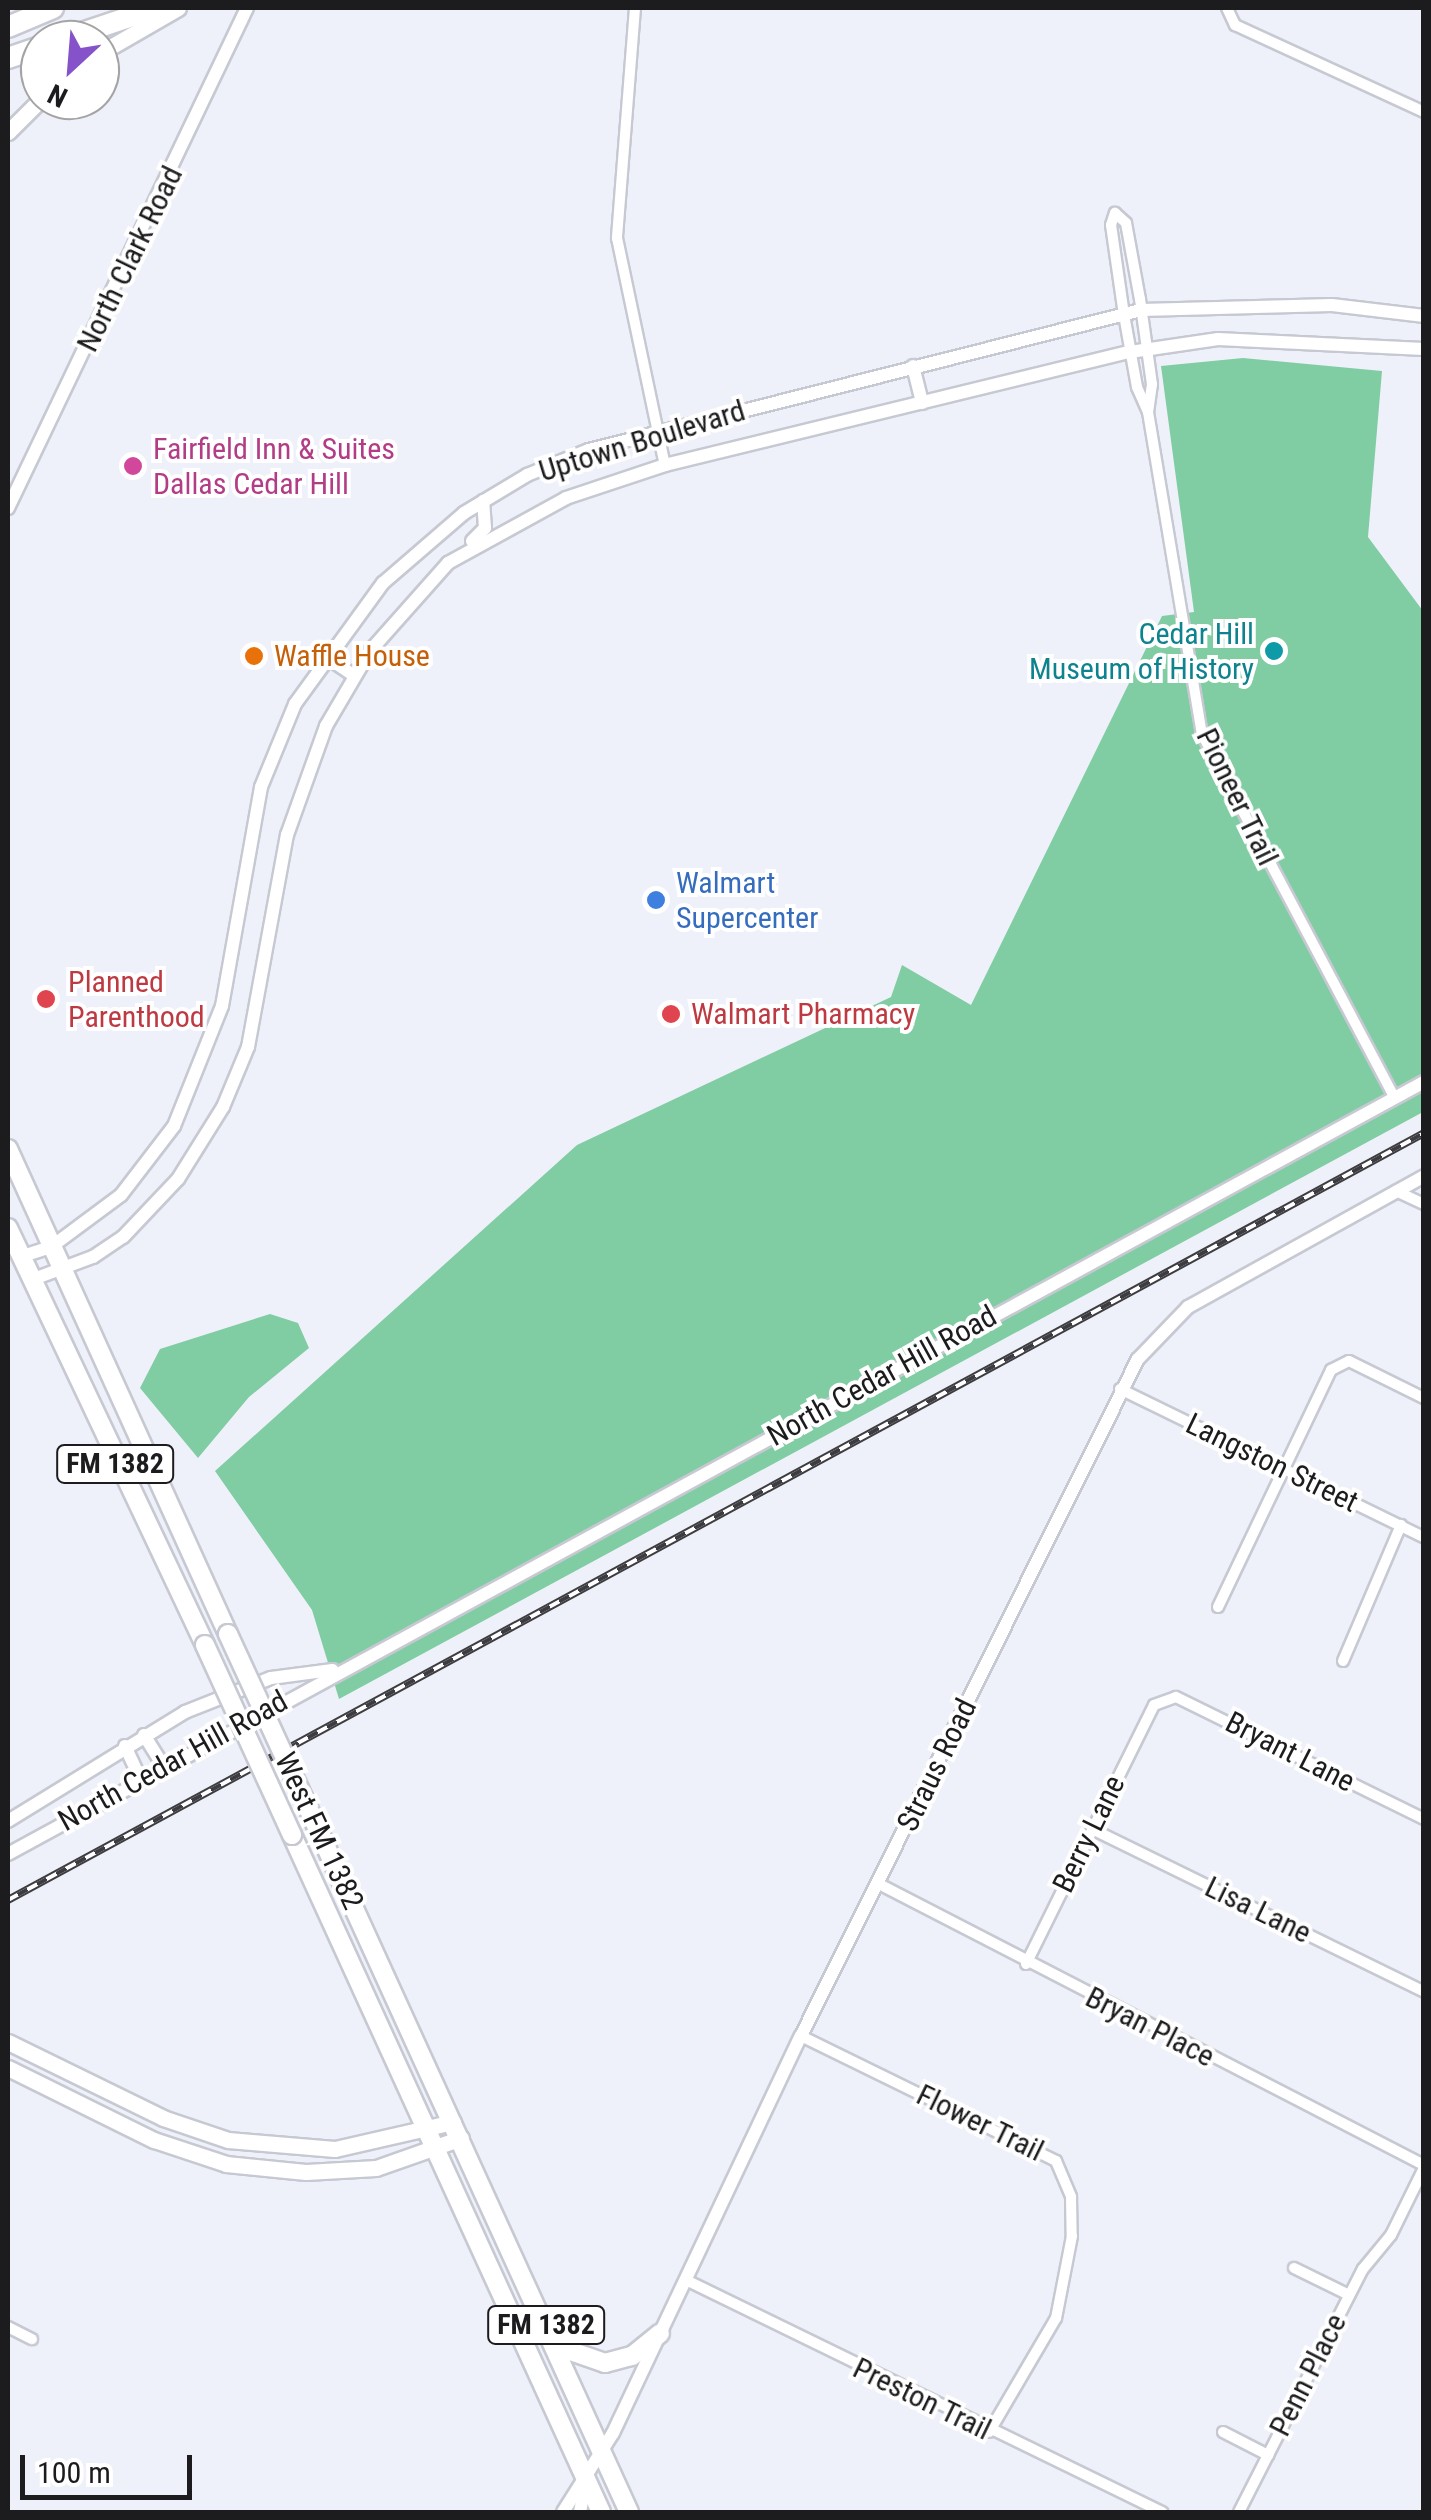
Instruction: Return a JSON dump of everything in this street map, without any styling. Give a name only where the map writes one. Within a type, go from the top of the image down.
[{"type":"highway","points":[[8,26],[53,8]]},
{"type":"highway","points":[[120,20],[156,8]]},
{"type":"main road","points":[[120,41],[178,8]]},
{"type":"main road","name":"West FM 1382","points":[[8,1149],[630,2512]]},
{"type":"main road","name":"West FM 1382","points":[[8,1228],[292,1835],[601,2512]]},
{"type":"main road","points":[[8,2042],[163,2118],[228,2140],[335,2149],[424,2131],[457,2130]]},
{"type":"main road","points":[[8,2068],[154,2140],[226,2164],[306,2172],[376,2168],[435,2152],[457,2130]]},
{"type":"main road","points":[[556,2346],[605,2363],[632,2356],[660,2334]]},
{"type":"street","name":"North Clark Road","points":[[8,508],[247,8]]},
{"type":"street","points":[[635,8],[616,238],[656,434],[666,465]]},
{"type":"street","points":[[1227,8],[1229,20],[1424,112]]},
{"type":"street","name":"Pioneer Trail","points":[[1148,412],[1142,310],[1126,223],[1115,213],[1111,225],[1130,352],[1148,412],[1202,734],[1394,1096]]},
{"type":"street","name":"Uptown Boulevard","points":[[20,1257],[51,1247],[121,1194],[174,1126],[222,1006],[261,787],[295,704],[325,656],[421,544],[483,501],[589,450],[1142,310],[1332,305],[1424,316]]},
{"type":"street","name":"Uptown Boulevard","points":[[31,1280],[123,1237],[152,1209],[223,1108],[248,1048],[286,835],[326,726],[353,675],[448,563],[566,498],[666,465],[1147,348],[1238,340],[1424,349]]},
{"type":"street","points":[[914,366],[922,402]]},
{"type":"street","points":[[448,563],[484,528],[483,501]]},
{"type":"street","points":[[325,656],[353,675]]},
{"type":"street","name":"North Cedar Hill Road","points":[[8,1854],[140,1778],[1424,1082]]},
{"type":"street","name":"Straus Road","points":[[563,2512],[604,2450],[801,2036],[1120,1389],[1159,1332],[1188,1307],[1424,1176]]},
{"type":"street","points":[[1396,1191],[1424,1204]]},
{"type":"street","points":[[1218,1607],[1331,1370],[1349,1361],[1424,1398]]},
{"type":"street","name":"Langston Street","points":[[1120,1389],[1424,1538]]},
{"type":"street","points":[[1343,1661],[1401,1526]]},
{"type":"street","name":"North Cedar Hill Road","points":[[8,1821],[144,1735],[271,1678],[340,1669]]},
{"type":"street","name":"Bryant Lane","points":[[1154,1705],[1176,1697],[1424,1819]]},
{"type":"street","name":"Berry Lane","points":[[1026,1964],[1154,1705]]},
{"type":"street","points":[[144,1735],[163,1766]]},
{"type":"street","points":[[125,1746],[140,1778]]},
{"type":"street","name":"Lisa Lane","points":[[1092,1828],[1424,1992]]},
{"type":"street","name":"Bryan Place","points":[[879,1884],[1026,1964],[1424,2166]]},
{"type":"street","name":"Flower Trail","points":[[801,2036],[1056,2161],[1072,2197],[1056,2318],[989,2432]]},
{"type":"street","name":"Penn Place","points":[[1239,2512],[1349,2295],[1391,2235],[1424,2166]]},
{"type":"street","name":"Penn Place","points":[[1294,2268],[1349,2295]]},
{"type":"street","name":"Preston Trail","points":[[686,2280],[989,2432],[1162,2512]]},
{"type":"street","points":[[8,2328],[32,2339]]},
{"type":"street","name":"Penn Place","points":[[1223,2432],[1268,2455]]},
{"type":"street","points":[[580,2512],[586,2480]]},
{"type":"green space","points":[[1243,358],[1382,371],[1368,537],[1423,611],[1423,1112],[339,1699],[312,1610],[215,1471],[577,1145],[891,997],[902,965],[971,1005],[1162,616],[1194,612],[1161,366]]},
{"type":"green space","points":[[270,1314],[298,1323],[309,1348],[249,1397],[198,1458],[140,1388],[160,1349]]},
{"type":"railway","points":[[8,1900],[1424,1133]]},
{"type":"place","name":"Fairfield Inn & Suites Dallas Cedar Hill","points":[[133,466]]},
{"type":"place","name":"Cedar Hill Museum of History","points":[[1274,651]]},
{"type":"place","name":"Waffle House","points":[[254,656]]},
{"type":"place","name":"Walmart Supercenter","points":[[656,900]]},
{"type":"place","name":"Planned Parenthood","points":[[46,999]]},
{"type":"place","name":"Walmart Pharmacy","points":[[671,1014]]}]
